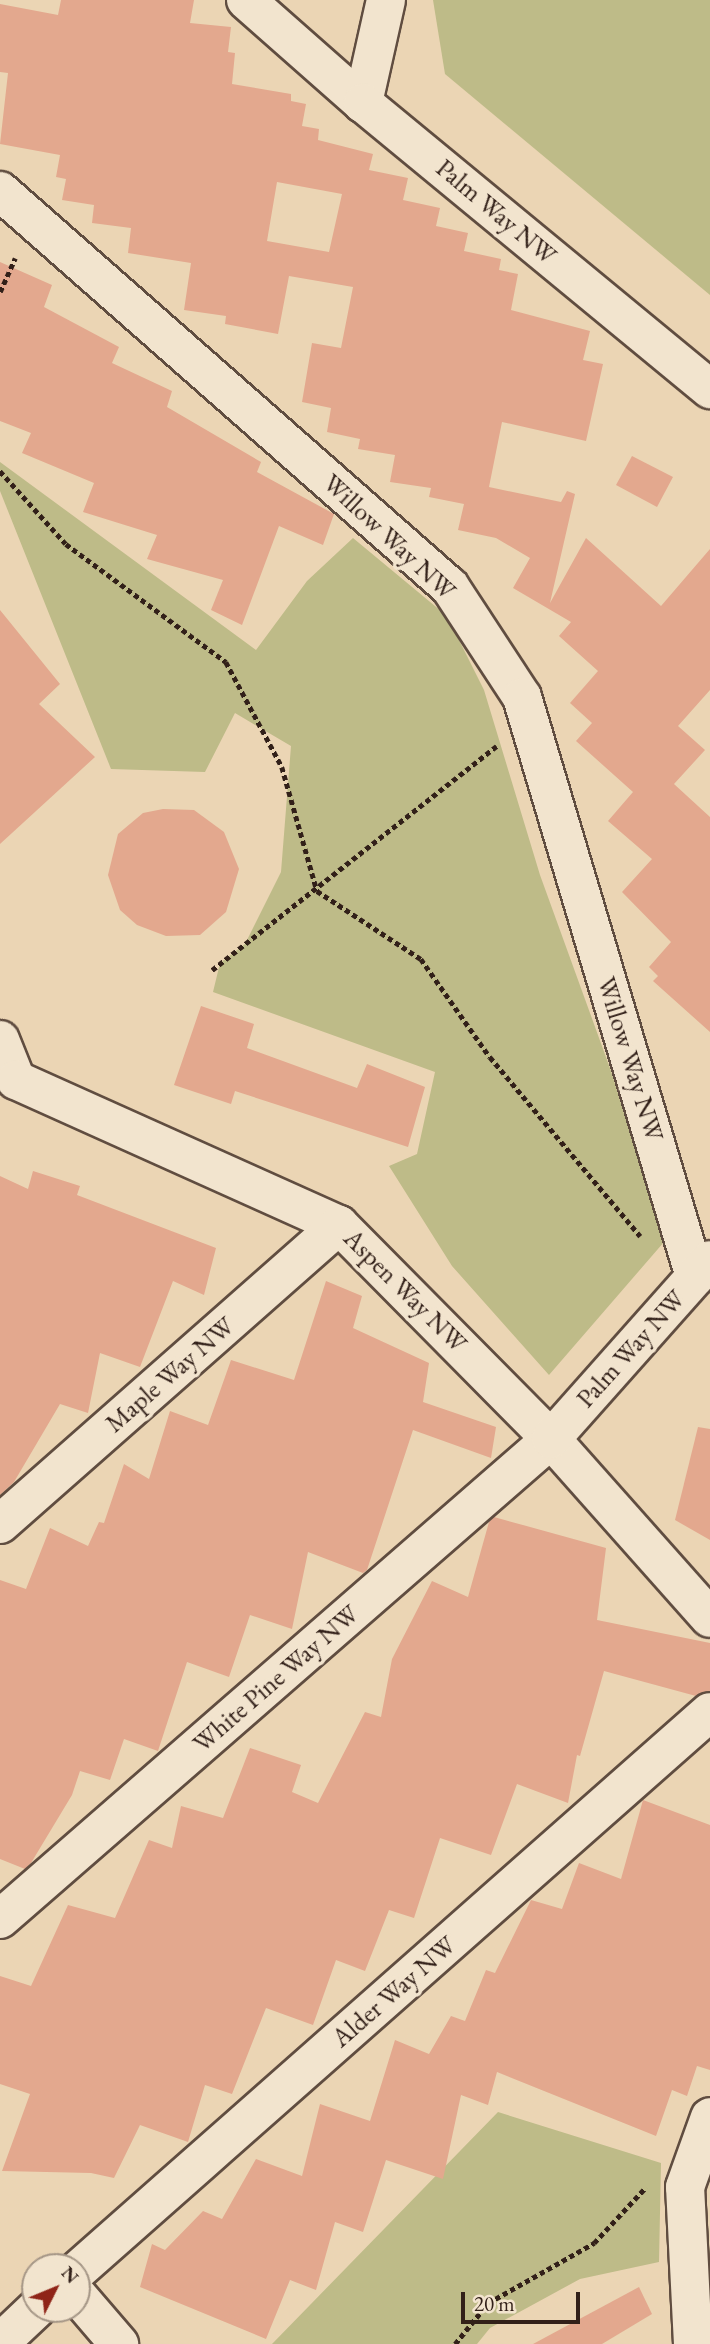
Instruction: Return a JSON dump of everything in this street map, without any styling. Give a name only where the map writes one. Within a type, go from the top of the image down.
[{"type":"lane","name":"Palm Way NW","points":[[246,0],[363,103],[710,389]]},
{"type":"lane","points":[[363,103],[386,0]]},
{"type":"lane","name":"Willow Way NW","points":[[0,191],[450,587],[522,696],[703,1268]]},
{"type":"lane","points":[[0,1040],[8,1087]]},
{"type":"lane","name":"Aspen Way NW","points":[[8,1087],[340,1225],[551,1439],[710,1618]]},
{"type":"lane","name":"Maple Way NW","points":[[0,1524],[340,1225]]},
{"type":"lane","name":"Palm Way NW","points":[[551,1439],[703,1268]]},
{"type":"lane","name":"White Pine Way NW","points":[[0,1919],[551,1439]]},
{"type":"lane","name":"Alder Way NW","points":[[91,2259],[710,1712]]},
{"type":"lane","points":[[693,2344],[685,2187],[710,2117]]},
{"type":"lane","points":[[91,2311],[119,2344]]},
{"type":"lane","points":[[0,2343],[21,2323]]},
{"type":"path","points":[[0,471],[65,544],[226,662],[282,767],[317,891],[421,959],[490,1057],[643,1239]]},
{"type":"path","points":[[212,970],[317,891],[479,758],[530,724]]},
{"type":"path","points":[[455,2344],[488,2304],[594,2243],[650,2184]]},
{"type":"shaded area","points":[[433,0],[710,0],[710,295],[445,74]]},
{"type":"shaded area","points":[[0,462],[256,650],[307,581],[353,538],[447,616],[484,690],[540,875],[611,1071],[664,1242],[549,1375],[452,1266],[389,1166],[417,1154],[435,1072],[213,992],[220,963],[245,944],[281,872],[291,746],[235,713],[205,772],[111,769],[0,491]]},
{"type":"shaded area","points":[[498,2112],[661,2163],[659,2262],[580,2279],[490,2328],[477,2344],[272,2344]]},
{"type":"building","points":[[61,0],[194,0],[190,23],[231,27],[228,52],[235,53],[232,84],[291,94],[291,101],[306,104],[302,126],[319,129],[318,140],[373,154],[369,170],[408,178],[403,200],[440,208],[436,226],[468,233],[464,251],[501,259],[499,270],[518,274],[511,310],[590,331],[583,360],[603,364],[586,441],[502,422],[489,487],[561,502],[567,491],[575,494],[550,603],[586,538],[661,606],[710,549],[710,690],[678,726],[705,750],[674,784],[710,817],[710,1032],[653,981],[658,976],[649,967],[671,942],[622,892],[652,859],[608,821],[633,792],[576,741],[592,723],[570,703],[598,671],[559,636],[571,622],[513,588],[530,558],[496,538],[458,530],[464,504],[429,497],[431,488],[390,482],[395,455],[358,449],[360,439],[327,432],[331,408],[302,402],[312,343],[341,348],[353,287],[289,276],[278,334],[225,324],[226,316],[184,310],[191,263],[128,253],[131,228],[92,223],[94,205],[62,200],[66,179],[56,177],[60,155],[0,144],[8,73],[0,72],[0,4],[58,15]],"holes":[[[277,182],[342,194],[329,252],[267,241]]]},
{"type":"building","points":[[0,262],[52,285],[44,307],[119,347],[112,363],[172,391],[167,407],[261,462],[257,472],[334,514],[323,545],[279,526],[242,625],[211,610],[223,580],[147,559],[157,535],[83,512],[94,483],[22,453],[31,433],[0,421]]},
{"type":"building","points":[[632,456],[673,477],[657,507],[616,485]]},
{"type":"building","points":[[0,610],[60,684],[39,704],[95,757],[0,844]]},
{"type":"building","points":[[163,809],[194,810],[224,832],[239,869],[226,912],[200,935],[166,936],[137,925],[120,910],[108,875],[118,834],[143,813]]},
{"type":"building","points":[[201,1006],[254,1024],[247,1048],[357,1088],[367,1064],[425,1087],[408,1147],[235,1091],[231,1104],[174,1085]]},
{"type":"building","points":[[33,1171],[80,1186],[77,1195],[216,1248],[204,1295],[173,1281],[140,1367],[100,1353],[88,1413],[60,1404],[14,1482],[0,1495],[0,1176],[28,1189]]},
{"type":"building","points":[[326,1281],[362,1296],[353,1328],[429,1363],[423,1402],[496,1427],[491,1458],[413,1430],[367,1570],[363,1573],[308,1552],[292,1629],[250,1615],[229,1677],[187,1662],[158,1751],[124,1739],[110,1780],[80,1771],[72,1795],[25,1869],[0,1859],[0,1580],[26,1589],[50,1528],[88,1546],[99,1522],[104,1523],[124,1464],[149,1479],[170,1411],[208,1425],[231,1360],[294,1380]]},
{"type":"building","points":[[698,1427],[710,1429],[710,1540],[675,1520]]},
{"type":"building","points":[[494,1517],[606,1548],[597,1620],[710,1643],[710,1691],[696,1696],[604,1671],[580,1756],[577,1755],[568,1803],[517,1784],[491,1855],[440,1838],[414,1918],[389,1910],[365,1971],[336,1960],[313,2025],[266,2008],[232,2094],[205,2085],[188,2142],[140,2125],[114,2178],[91,2173],[2,2171],[30,2094],[0,2084],[0,1976],[31,1986],[68,1905],[115,1918],[149,1840],[172,1848],[181,1806],[223,1818],[250,1748],[301,1765],[292,1792],[318,1803],[365,1712],[381,1717],[392,1659],[432,1581],[468,1597],[489,1522]]},
{"type":"building","points":[[643,1800],[710,1825],[710,2070],[697,2066],[687,2096],[672,2090],[656,2136],[497,2072],[488,2105],[461,2095],[443,2179],[386,2160],[363,2232],[335,2222],[316,2290],[290,2280],[266,2339],[140,2287],[152,2244],[165,2250],[203,2211],[222,2219],[256,2159],[302,2176],[320,2104],[370,2121],[395,2040],[429,2054],[451,2016],[465,2021],[486,1970],[495,1973],[531,1900],[562,1909],[579,1863],[621,1879]]},
{"type":"building","points":[[639,2287],[652,2314],[602,2344],[533,2344]]}]
